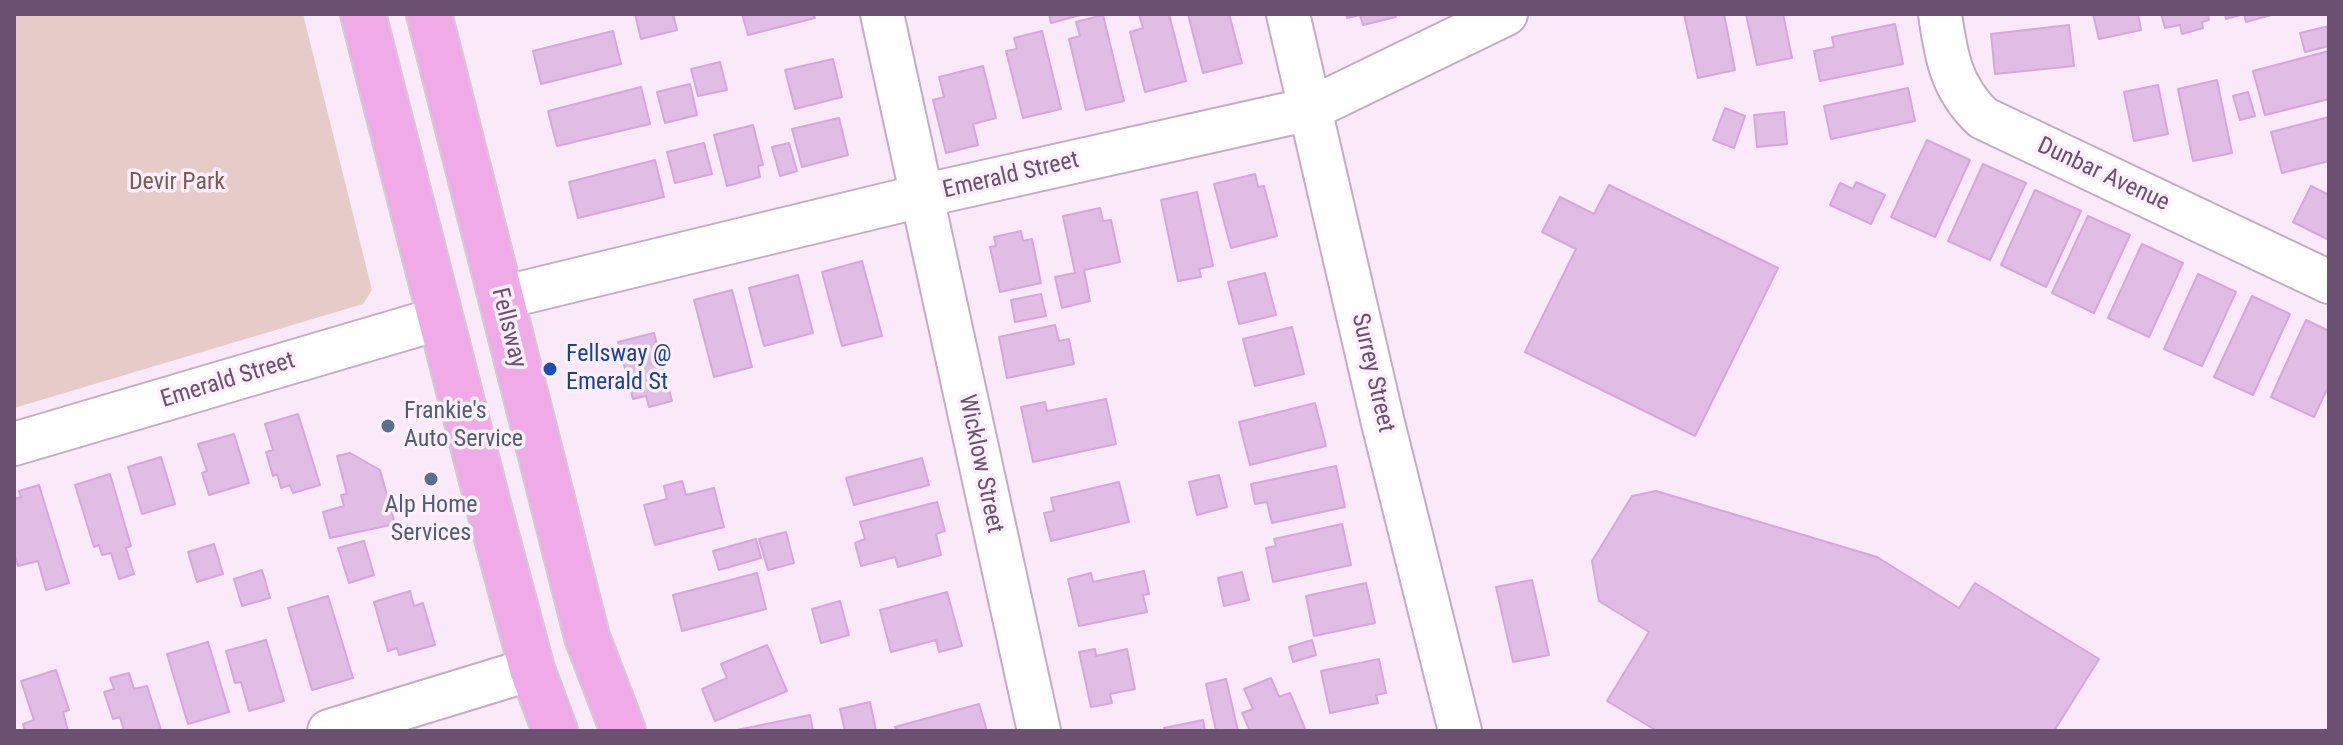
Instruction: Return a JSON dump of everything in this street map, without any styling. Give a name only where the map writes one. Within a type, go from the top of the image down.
[{"type":"main road","points":[[363,14],[532,669],[555,731]]},
{"type":"main road","name":"Fellsway","points":[[429,14],[587,637],[623,731]]},
{"type":"street","name":"Wicklow Street","points":[[882,14],[1039,731]]},
{"type":"street","name":"Surrey Street","points":[[1288,14],[1458,730]]},
{"type":"street","name":"Emerald Street","points":[[501,298],[921,196],[1310,109],[1506,14]]},
{"type":"street","name":"Dunbar Avenue","points":[[1940,14],[1952,73],[1962,99],[1983,118],[2329,282]]},
{"type":"street","name":"Emerald Street","points":[[14,444],[441,318]]},
{"type":"street","points":[[329,731],[532,669]]},
{"type":"green space","name":"Devir Park","points":[[14,14],[303,14],[372,290],[363,304],[14,408]]},
{"type":"building","points":[[635,14],[673,14],[677,30],[641,39]]},
{"type":"building","points":[[742,14],[813,14],[815,18],[748,35]]},
{"type":"building","points":[[1049,14],[1084,14],[1051,23]]},
{"type":"building","points":[[1139,14],[1169,14],[1186,81],[1145,92],[1130,32],[1143,28]]},
{"type":"building","points":[[1188,14],[1229,14],[1242,63],[1203,73]]},
{"type":"building","points":[[1346,14],[1395,14],[1396,17],[1363,25],[1360,15],[1347,18]]},
{"type":"building","points":[[1684,14],[1724,14],[1735,70],[1698,78]]},
{"type":"building","points":[[1746,14],[1783,14],[1792,58],[1757,65]]},
{"type":"building","points":[[2093,14],[2138,14],[2141,30],[2099,39]]},
{"type":"building","points":[[2161,14],[2208,14],[2209,20],[2202,22],[2203,28],[2182,34],[2180,25],[2165,28]]},
{"type":"building","points":[[2225,14],[2244,14],[2226,19]]},
{"type":"building","points":[[2244,14],[2271,14],[2271,15],[2246,22]]},
{"type":"building","points":[[1103,15],[1124,101],[1086,110],[1069,39],[1080,36],[1076,22]]},
{"type":"building","points":[[1895,24],[1903,64],[1820,81],[1814,51],[1834,47],[1832,37]]},
{"type":"building","points":[[2069,25],[2074,66],[1995,74],[1991,34]]},
{"type":"building","points":[[2329,26],[2329,46],[2305,52],[2300,33]]},
{"type":"building","points":[[613,31],[621,64],[541,84],[533,51]]},
{"type":"building","points":[[1042,31],[1061,109],[1023,118],[1006,51],[1017,49],[1014,38]]},
{"type":"building","points":[[2329,51],[2329,99],[2265,115],[2253,71]]},
{"type":"building","points":[[833,59],[842,97],[795,109],[785,70]]},
{"type":"building","points":[[720,62],[727,90],[698,96],[691,69]]},
{"type":"building","points":[[983,66],[996,118],[973,124],[978,145],[946,153],[933,100],[944,97],[939,77]]},
{"type":"building","points":[[2217,80],[2232,153],[2193,161],[2178,89]]},
{"type":"building","points":[[690,84],[697,115],[665,123],[657,92]]},
{"type":"building","points":[[2158,85],[2168,134],[2134,141],[2124,92]]},
{"type":"building","points":[[641,87],[650,124],[557,146],[548,111]]},
{"type":"building","points":[[1908,88],[1915,121],[1831,139],[1824,106]]},
{"type":"building","points":[[2248,92],[2255,116],[2240,120],[2233,96]]},
{"type":"building","points":[[1725,108],[1745,116],[1734,148],[1713,140]]},
{"type":"building","points":[[1784,112],[1787,144],[1757,147],[1754,115]]},
{"type":"building","points":[[2329,117],[2329,161],[2282,173],[2271,132]]},
{"type":"building","points":[[839,118],[848,155],[802,167],[792,129]]},
{"type":"building","points":[[753,125],[763,165],[758,166],[760,177],[727,186],[714,135]]},
{"type":"building","points":[[1927,140],[1970,160],[1935,237],[1891,217]]},
{"type":"building","points":[[704,143],[712,174],[675,183],[667,152]]},
{"type":"building","points":[[789,143],[797,171],[780,176],[772,147]]},
{"type":"building","points":[[655,160],[664,197],[578,218],[569,182]]},
{"type":"building","points":[[1983,164],[2026,183],[1990,260],[1948,241]]},
{"type":"building","points":[[1255,174],[1258,187],[1264,186],[1277,236],[1231,248],[1214,184]]},
{"type":"building","points":[[1856,182],[1885,195],[1871,224],[1830,205],[1840,183],[1853,189]]},
{"type":"building","points":[[1609,185],[1778,268],[1695,436],[1525,352],[1576,249],[1542,232],[1560,197],[1594,214]]},
{"type":"building","points":[[2311,186],[2329,195],[2329,240],[2293,222]]},
{"type":"building","points":[[2035,190],[2081,211],[2046,287],[2001,265]]},
{"type":"building","points":[[1197,192],[1213,266],[1199,269],[1201,277],[1178,281],[1161,200]]},
{"type":"building","points":[[1100,208],[1103,221],[1111,220],[1120,262],[1084,270],[1090,301],[1062,308],[1055,277],[1075,273],[1063,216]]},
{"type":"building","points":[[2088,216],[2130,235],[2094,313],[2052,293]]},
{"type":"building","points":[[1021,231],[1023,241],[1032,239],[1041,283],[1000,292],[990,247],[996,246],[994,237]]},
{"type":"building","points":[[2142,244],[2183,263],[2149,337],[2108,318]]},
{"type":"building","points":[[862,261],[882,336],[842,346],[822,272]]},
{"type":"building","points":[[1265,273],[1276,315],[1239,324],[1228,282]]},
{"type":"building","points":[[2198,274],[2236,292],[2202,366],[2164,349]]},
{"type":"building","points":[[798,275],[813,333],[764,346],[749,288]]},
{"type":"building","points":[[732,290],[752,367],[714,377],[694,300]]},
{"type":"building","points":[[1041,294],[1046,316],[1015,322],[1011,300]]},
{"type":"building","points":[[2252,296],[2290,314],[2253,395],[2214,377]]},
{"type":"building","points":[[2306,320],[2329,331],[2329,385],[2314,417],[2271,397]]},
{"type":"building","points":[[1055,325],[1059,341],[1069,339],[1074,364],[1007,378],[999,337]]},
{"type":"building","points":[[1292,327],[1304,374],[1255,386],[1243,339]]},
{"type":"building","points":[[654,333],[672,401],[649,407],[646,396],[633,399],[618,342]]},
{"type":"building","points":[[1106,399],[1116,444],[1033,462],[1021,407],[1045,402],[1047,411]]},
{"type":"building","points":[[1315,403],[1326,446],[1250,465],[1239,422]]},
{"type":"building","points":[[298,414],[320,485],[293,493],[290,485],[281,488],[277,474],[273,476],[266,452],[273,450],[265,424]]},
{"type":"building","points":[[234,434],[249,483],[209,495],[202,473],[207,471],[198,444]]},
{"type":"building","points":[[350,453],[380,470],[395,524],[330,538],[323,512],[344,506],[341,495],[347,494],[337,456]]},
{"type":"building","points":[[161,457],[175,504],[142,514],[128,467]]},
{"type":"building","points":[[922,458],[929,485],[854,505],[846,478]]},
{"type":"building","points":[[1336,466],[1345,507],[1272,523],[1267,502],[1255,504],[1251,484]]},
{"type":"building","points":[[110,474],[131,546],[126,548],[134,574],[119,579],[111,553],[102,555],[99,545],[94,547],[75,485]]},
{"type":"building","points":[[1219,475],[1227,507],[1197,515],[1189,482]]},
{"type":"building","points":[[682,481],[686,495],[714,488],[724,527],[655,545],[644,505],[667,499],[664,486]]},
{"type":"building","points":[[1119,482],[1129,522],[1051,541],[1044,513],[1054,511],[1051,498]]},
{"type":"building","points":[[39,485],[69,583],[46,590],[38,561],[18,566],[14,552],[14,499],[21,497],[19,491]]},
{"type":"building","points":[[1656,491],[1877,557],[1959,608],[1975,583],[2099,659],[2054,731],[1657,731],[1607,701],[1649,632],[1599,601],[1592,561],[1632,496]]},
{"type":"building","points":[[937,502],[945,531],[936,534],[941,555],[898,567],[895,557],[861,566],[855,543],[865,539],[860,522]]},
{"type":"building","points":[[1342,524],[1351,565],[1273,582],[1266,548],[1276,546],[1274,539]]},
{"type":"building","points":[[786,532],[794,563],[768,570],[759,539]]},
{"type":"building","points":[[756,539],[761,558],[719,570],[713,551]]},
{"type":"building","points":[[364,541],[374,575],[349,583],[338,548]]},
{"type":"building","points":[[214,544],[223,574],[197,582],[188,552]]},
{"type":"building","points":[[262,570],[270,598],[242,606],[234,579]]},
{"type":"building","points":[[1144,571],[1149,594],[1143,595],[1147,612],[1079,626],[1068,579],[1091,573],[1093,582]]},
{"type":"building","points":[[1242,572],[1249,600],[1224,606],[1218,578]]},
{"type":"building","points":[[757,573],[766,609],[682,631],[673,595]]},
{"type":"building","points":[[1532,580],[1549,655],[1513,662],[1496,587]]},
{"type":"building","points":[[1366,583],[1375,623],[1314,636],[1306,596]]},
{"type":"building","points":[[410,591],[414,606],[423,603],[435,645],[399,655],[397,648],[388,651],[374,602]]},
{"type":"building","points":[[947,592],[962,646],[939,652],[936,640],[891,652],[880,610]]},
{"type":"building","points":[[328,596],[353,678],[312,690],[288,608]]},
{"type":"building","points":[[840,601],[849,635],[821,643],[812,609]]},
{"type":"building","points":[[266,640],[284,701],[249,711],[241,682],[235,683],[226,651]]},
{"type":"building","points":[[1312,640],[1316,655],[1293,662],[1289,647]]},
{"type":"building","points":[[208,642],[229,712],[188,724],[167,654]]},
{"type":"building","points":[[767,645],[787,691],[715,721],[702,689],[727,678],[721,664]]},
{"type":"building","points":[[1095,649],[1096,656],[1127,649],[1135,689],[1110,694],[1112,703],[1091,707],[1079,652]]},
{"type":"building","points":[[1379,659],[1386,693],[1376,695],[1378,703],[1330,713],[1321,671]]},
{"type":"building","points":[[56,670],[69,710],[63,712],[68,731],[25,731],[23,724],[34,720],[21,681]]},
{"type":"building","points":[[129,673],[134,689],[147,686],[161,730],[124,731],[120,717],[113,719],[104,692],[114,689],[110,678]]},
{"type":"building","points":[[1271,678],[1279,697],[1290,693],[1306,731],[1250,731],[1242,713],[1253,709],[1244,689]]},
{"type":"building","points":[[1226,679],[1238,731],[1216,731],[1206,684]]},
{"type":"building","points":[[870,702],[876,731],[845,731],[840,709]]},
{"type":"building","points":[[979,704],[987,731],[897,731],[895,727]]},
{"type":"building","points":[[810,715],[813,731],[737,731],[737,730]]},
{"type":"building","points":[[1203,720],[1205,731],[1165,731],[1164,728]]},
{"type":"place","name":"Fellsway @ Emerald St","points":[[550,369]]},
{"type":"place","name":"Frankie's Auto Service","points":[[388,426]]},
{"type":"place","name":"Alp Home Services","points":[[431,479]]}]
